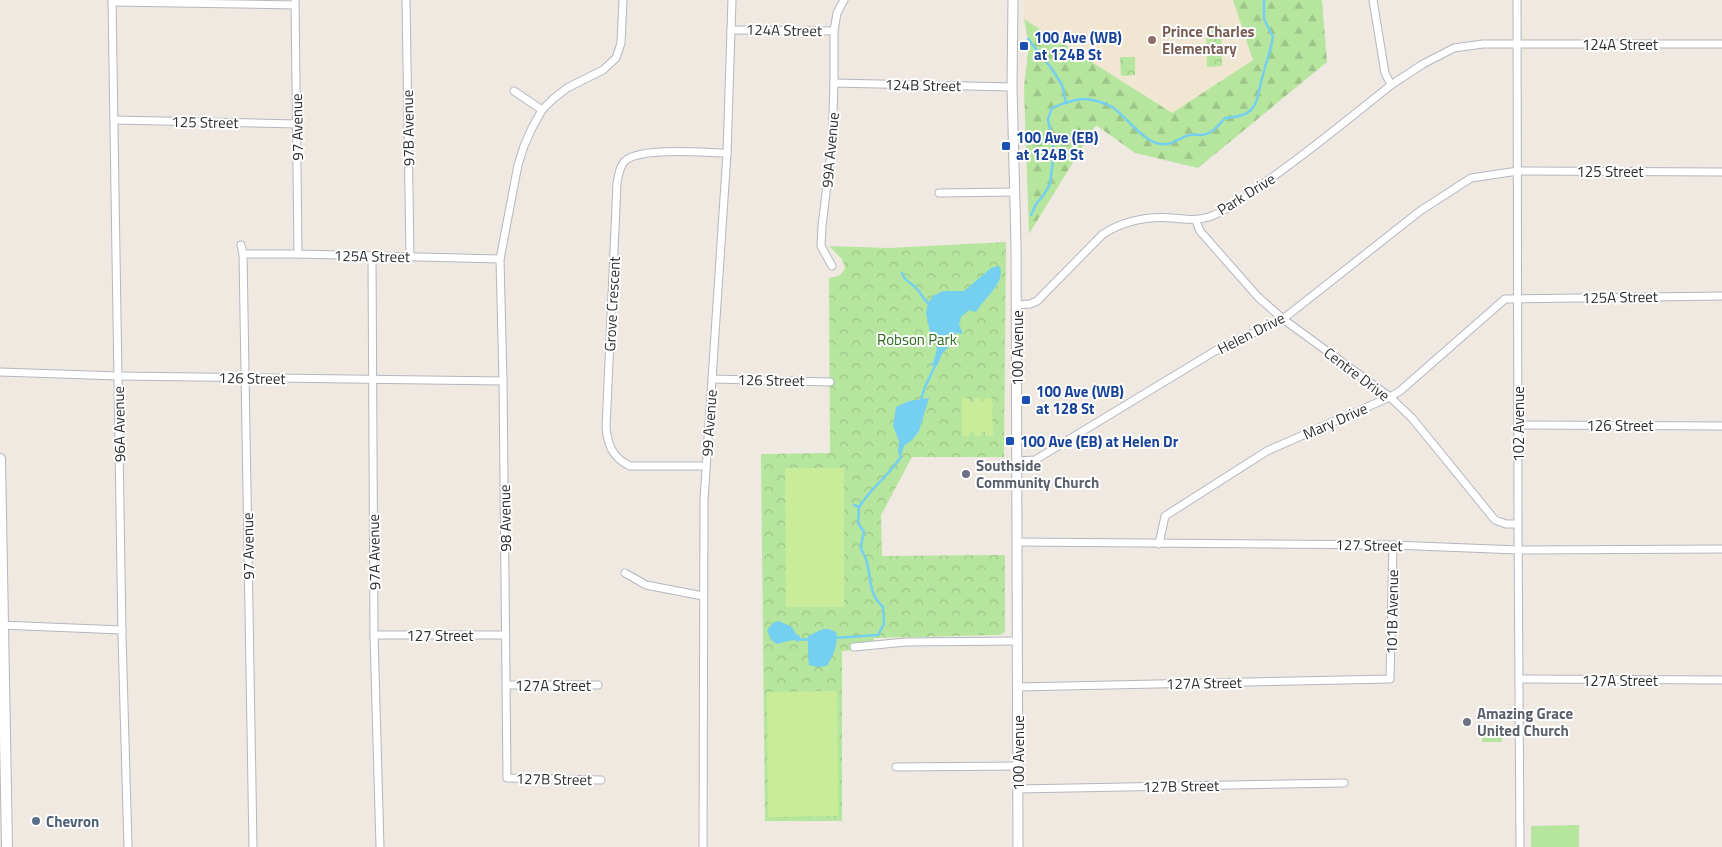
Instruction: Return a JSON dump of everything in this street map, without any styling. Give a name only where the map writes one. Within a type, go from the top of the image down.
[{"type":"main road","points":[[0,459],[1,625],[7,847]]},
{"type":"street","name":"97B Avenue","points":[[406,0],[410,256]]},
{"type":"street","points":[[514,91],[542,110],[567,88],[603,70],[616,58],[621,43],[623,0]]},
{"type":"street","name":"99 Avenue","points":[[703,847],[703,533],[727,153],[732,0]]},
{"type":"street","name":"124A Street","points":[[731,30],[834,31],[837,14],[844,0]]},
{"type":"street","name":"100 Avenue","points":[[1013,0],[1012,87],[1016,304],[1018,847]]},
{"type":"street","points":[[1374,0],[1385,73],[1391,85]]},
{"type":"street","name":"102 Avenue","points":[[1517,0],[1518,812],[1520,847]]},
{"type":"street","points":[[112,1],[296,2]]},
{"type":"street","name":"96A Avenue","points":[[112,1],[122,630],[128,847]]},
{"type":"street","name":"97 Avenue","points":[[296,2],[298,254]]},
{"type":"street","name":"99A Avenue","points":[[832,266],[821,246],[832,144],[834,31]]},
{"type":"street","name":"124A Street","points":[[1391,85],[1423,64],[1454,48],[1483,44],[1722,44]]},
{"type":"street","name":"124B Street","points":[[834,83],[1012,87]]},
{"type":"street","name":"Park Drive","points":[[1016,304],[1030,304],[1037,301],[1103,234],[1113,227],[1131,220],[1148,218],[1164,217],[1196,221],[1219,212],[1249,195],[1309,151],[1391,85]]},
{"type":"street","name":"98 Avenue","points":[[507,778],[500,259],[518,165],[524,146],[542,110]]},
{"type":"street","name":"125 Street","points":[[114,120],[297,124]]},
{"type":"street","name":"Grove Crescent","points":[[706,466],[630,466],[622,462],[610,449],[607,439],[606,419],[617,184],[624,162],[635,155],[654,152],[727,153]]},
{"type":"street","name":"125 Street","points":[[1499,172],[1722,172]]},
{"type":"street","name":"Helen Drive","points":[[1017,461],[1035,460],[1215,351],[1282,319],[1420,211],[1471,178],[1499,172]]},
{"type":"street","points":[[939,193],[1015,192]]},
{"type":"street","name":"Centre Drive","points":[[1196,221],[1200,232],[1258,297],[1282,319],[1390,397],[1412,418],[1495,520],[1506,524],[1518,524]]},
{"type":"street","name":"97 Avenue","points":[[241,245],[243,254],[253,847]]},
{"type":"street","name":"125A Street","points":[[243,254],[500,259]]},
{"type":"street","name":"97A Avenue","points":[[372,256],[374,634],[380,847]]},
{"type":"street","name":"125A Street","points":[[1518,298],[1722,296]]},
{"type":"street","name":"Mary Drive","points":[[1159,544],[1165,516],[1268,452],[1400,391],[1505,299],[1518,298]]},
{"type":"street","name":"126 Street","points":[[0,372],[119,376],[503,381]]},
{"type":"street","name":"126 Street","points":[[712,379],[830,382]]},
{"type":"street","name":"126 Street","points":[[1518,425],[1722,426]]},
{"type":"street","name":"127 Street","points":[[1017,542],[1393,545],[1518,550],[1722,549]]},
{"type":"street","name":"101B Avenue","points":[[1390,679],[1393,545]]},
{"type":"street","points":[[625,573],[646,585],[703,596]]},
{"type":"street","points":[[1,625],[122,630]]},
{"type":"street","name":"127 Street","points":[[374,634],[506,636]]},
{"type":"street","points":[[854,646],[906,642],[1018,641]]},
{"type":"street","name":"127A Street","points":[[1018,687],[1390,679]]},
{"type":"street","name":"127A Street","points":[[1519,680],[1722,680]]},
{"type":"street","name":"127A Street","points":[[507,684],[598,684]]},
{"type":"street","points":[[896,767],[1018,766]]},
{"type":"street","name":"127B Street","points":[[507,778],[602,780]]},
{"type":"street","name":"127B Street","points":[[1018,789],[1344,783]]},
{"type":"shaded area","name":"Prince Charles Elementary","points":[[1024,0],[1233,0],[1253,60],[1172,113],[1024,19]]},
{"type":"green space","points":[[1233,0],[1322,0],[1327,62],[1198,168],[1135,153],[1096,125],[1029,234],[1024,87],[1029,44],[1024,19],[1172,113],[1253,60]]},
{"type":"green space","points":[[1206,25],[1221,25],[1222,66],[1207,67]]},
{"type":"green space","points":[[1120,57],[1135,57],[1135,75],[1121,76]]},
{"type":"green space","name":"Robson Park","points":[[1006,242],[1004,457],[912,457],[881,515],[882,556],[1005,555],[1005,631],[1003,634],[998,635],[874,638],[873,649],[842,651],[842,821],[765,821],[761,454],[830,453],[829,278],[838,276],[845,268],[842,259],[829,246],[889,248]]},
{"type":"green space","points":[[962,398],[969,398],[970,402],[973,402],[973,398],[981,398],[981,402],[985,402],[985,398],[992,398],[993,436],[985,436],[985,432],[982,432],[981,436],[974,436],[974,432],[970,432],[970,436],[962,436]]},
{"type":"green space","points":[[785,468],[844,468],[844,607],[786,607]]},
{"type":"green space","points":[[837,691],[838,816],[768,817],[767,692]]},
{"type":"green space","points":[[1482,726],[1502,726],[1504,734],[1501,742],[1482,742]]},
{"type":"green space","points":[[1579,825],[1579,847],[1531,847],[1531,826]]},
{"type":"water","points":[[998,266],[1001,273],[997,285],[977,311],[969,310],[961,317],[959,325],[963,334],[955,333],[952,343],[942,354],[937,366],[930,365],[933,363],[938,344],[935,336],[932,335],[931,337],[926,313],[928,303],[933,296],[943,291],[964,291],[991,268]]},
{"type":"water","points":[[929,398],[919,431],[904,446],[900,459],[898,451],[899,441],[893,426],[896,407],[909,401]]},
{"type":"water","points":[[779,621],[792,627],[796,634],[800,636],[799,642],[793,640],[777,644],[771,640],[767,630],[774,622]]},
{"type":"water","points":[[823,629],[836,632],[837,641],[833,654],[827,666],[817,667],[809,665],[808,636]]},
{"type":"waterway","points":[[1031,215],[1050,184],[1054,152],[1048,119],[1052,108],[1077,99],[1089,99],[1103,103],[1112,107],[1145,137],[1160,144],[1168,144],[1189,135],[1205,135],[1225,118],[1236,117],[1250,111],[1257,100],[1273,37],[1264,19],[1264,0]]},
{"type":"waterway","points":[[1028,39],[1062,85],[1066,103]]},
{"type":"waterway","points":[[902,273],[905,279],[916,288],[928,303]]},
{"type":"waterway","points":[[921,399],[935,366]]},
{"type":"waterway","points":[[859,507],[901,457]]},
{"type":"waterway","points":[[834,638],[878,635],[884,624],[883,607],[874,596],[868,566],[861,548],[864,532],[858,523],[859,507],[854,505]]},
{"type":"waterway","points":[[797,639],[811,640]]},
{"type":"place","name":"Prince Charles Elementary","points":[[1152,40]]},
{"type":"place","name":"100 Ave (WB) at 124B St","points":[[1024,46]]},
{"type":"place","name":"100 Ave (EB) at 124B St","points":[[1006,146]]},
{"type":"place","name":"100 Ave (WB) at 128 St","points":[[1026,400]]},
{"type":"place","name":"100 Ave (EB) at Helen Dr","points":[[1010,441]]},
{"type":"place","name":"Southside Community Church","points":[[966,474]]},
{"type":"place","name":"Amazing Grace United Church","points":[[1467,722]]},
{"type":"place","name":"Chevron","points":[[36,821]]}]
